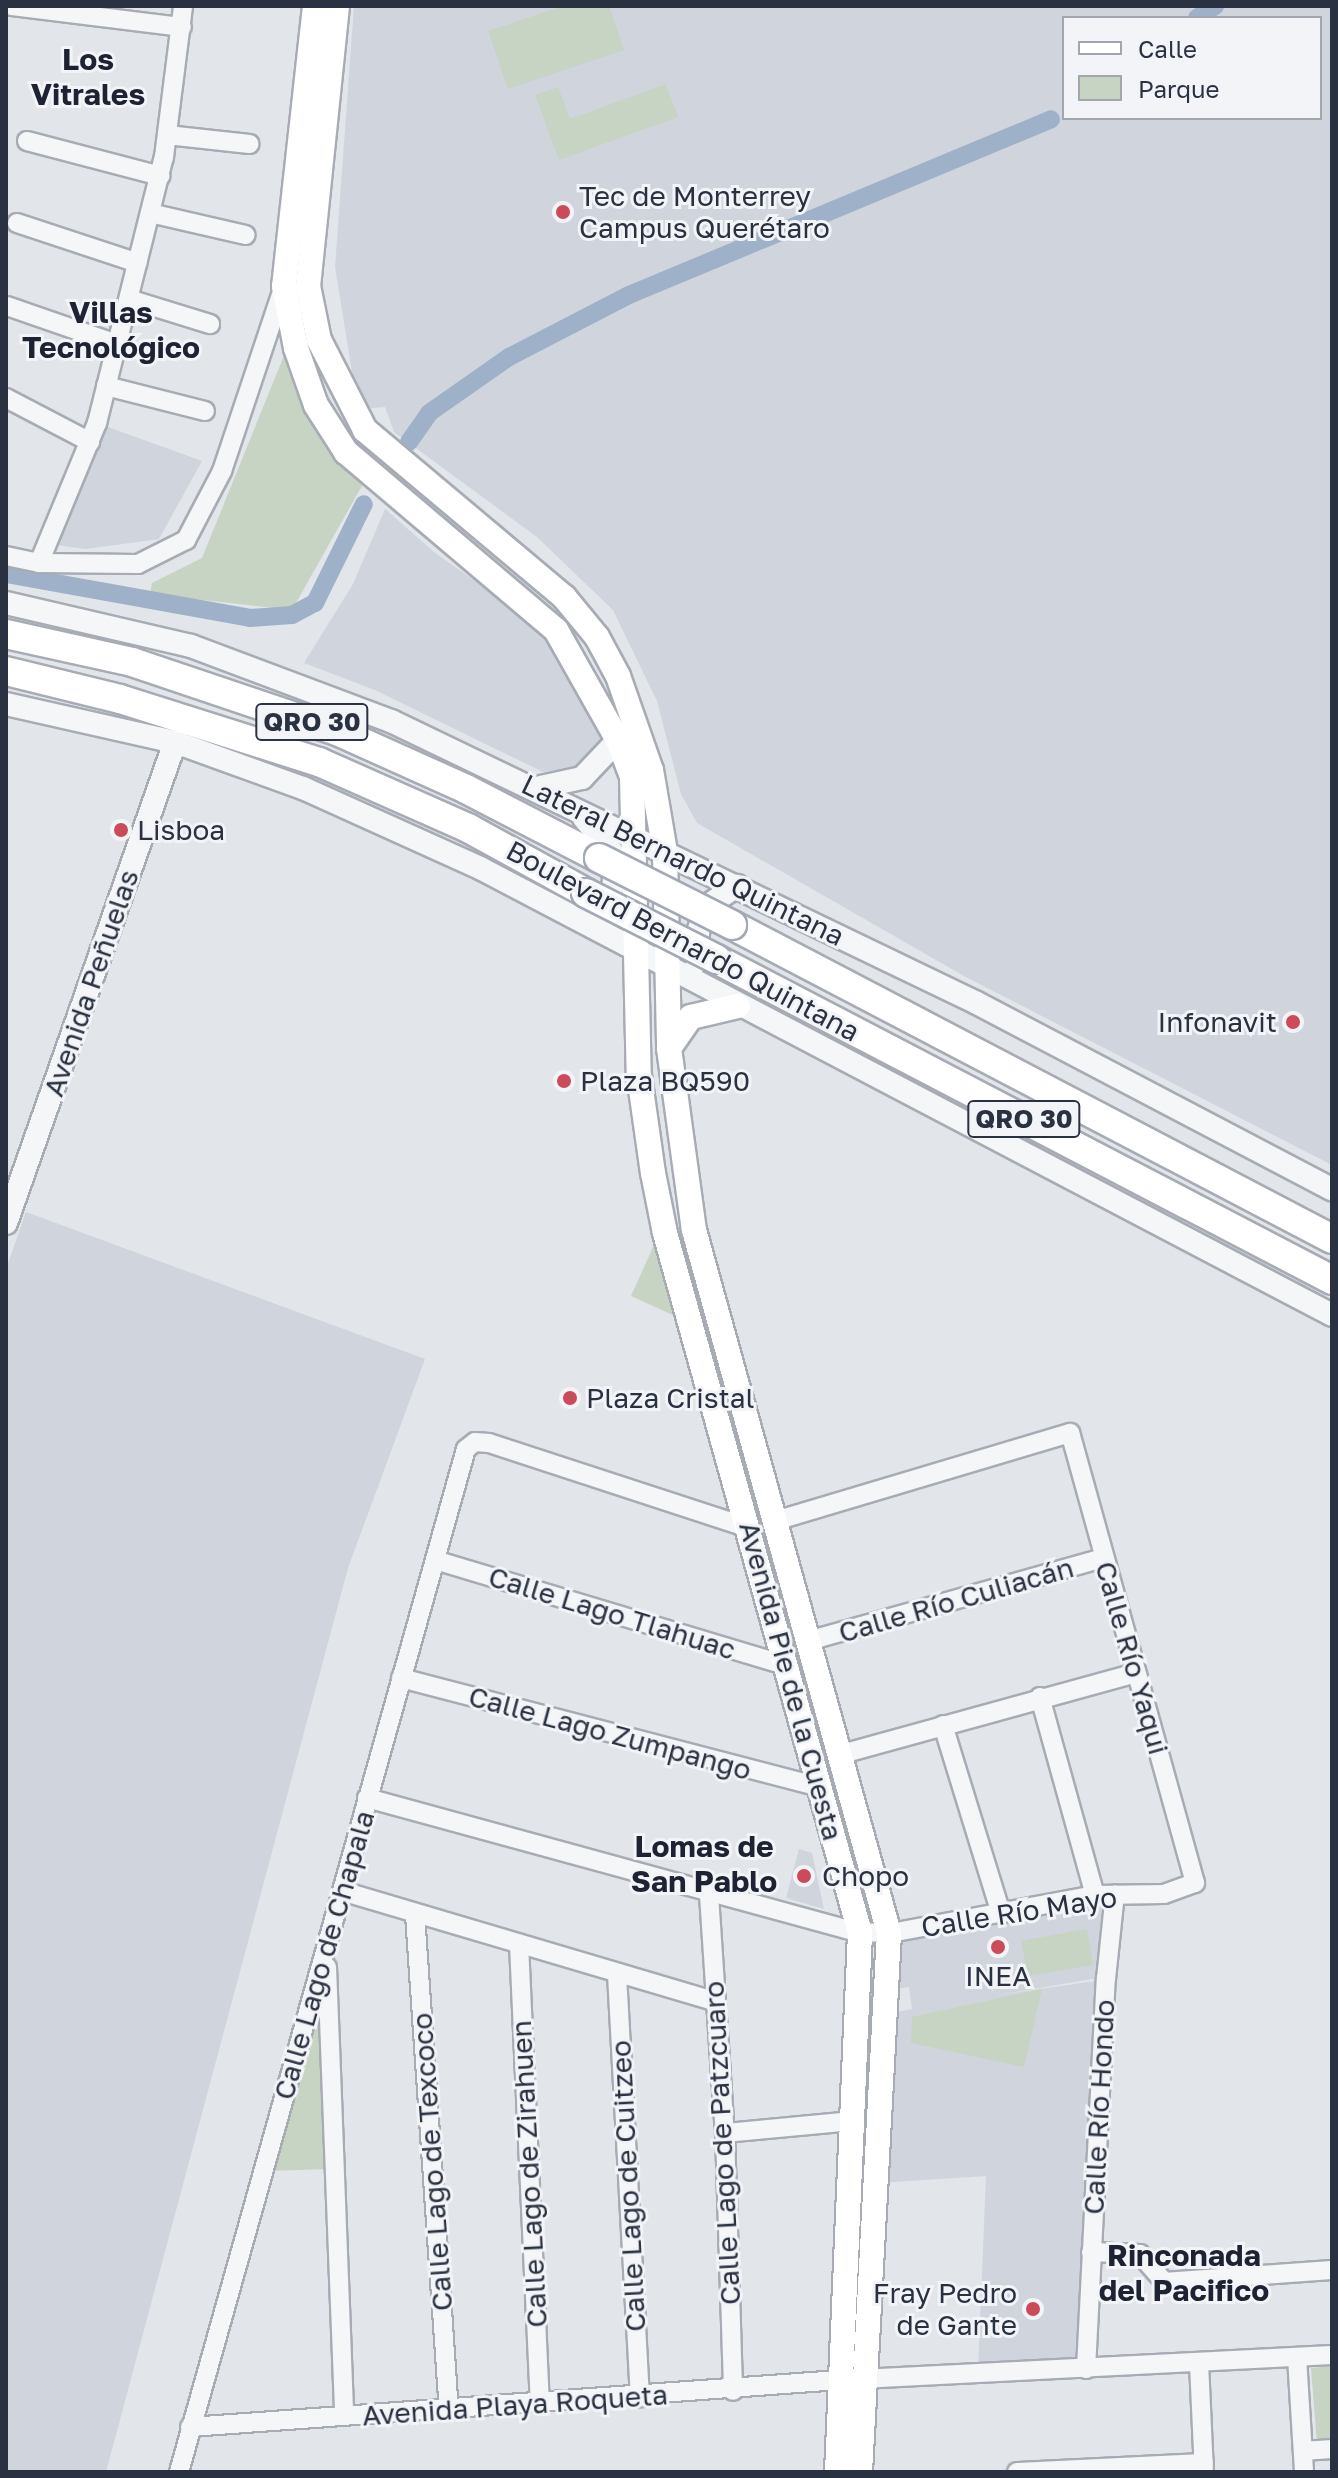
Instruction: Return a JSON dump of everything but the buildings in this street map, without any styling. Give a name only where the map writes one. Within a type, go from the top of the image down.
[{"type":"main road","points":[[315,6],[284,286],[296,348],[316,405],[346,452],[556,630],[642,777]]},
{"type":"main road","points":[[337,6],[308,286],[319,340],[365,430],[564,597],[597,637],[618,676],[642,777]]},
{"type":"main road","name":"Boulevard Bernardo Quintana","points":[[6,634],[132,662],[337,731],[466,789],[1332,1239]]},
{"type":"main road","name":"Boulevard Bernardo Quintana","points":[[6,671],[120,699],[319,762],[468,828],[586,893],[1332,1280]]},
{"type":"main road","name":"Avenida Pie de la Cuesta","points":[[642,777],[633,837],[633,948],[639,1075],[653,1173],[665,1233],[860,1933],[837,2472]]},
{"type":"main road","name":"Avenida Pie de la Cuesta","points":[[642,777],[665,852],[664,964],[669,1048],[694,1230],[842,1754],[889,1933],[860,2472]]},
{"type":"main road","points":[[669,1048],[691,1017],[738,1006]]},
{"type":"street","points":[[11,6],[182,27]]},
{"type":"street","points":[[39,563],[90,442],[129,299],[160,176],[183,6]]},
{"type":"street","points":[[167,135],[250,144]]},
{"type":"street","points":[[27,141],[160,176]]},
{"type":"street","points":[[150,213],[245,235]]},
{"type":"street","points":[[17,223],[138,263]]},
{"type":"street","points":[[6,556],[39,563],[138,564],[186,540],[222,471],[284,286]]},
{"type":"street","points":[[129,299],[210,324]]},
{"type":"street","points":[[7,306],[117,344]]},
{"type":"street","points":[[106,386],[205,411]]},
{"type":"street","points":[[6,398],[90,442]]},
{"type":"street","name":"Lateral Bernardo Quintana","points":[[6,603],[175,642],[287,679],[536,788],[977,1003],[1332,1189]]},
{"type":"street","points":[[6,704],[175,742],[303,788],[480,868],[1332,1315]]},
{"type":"street","points":[[536,788],[582,778],[618,740]]},
{"type":"street","name":"Avenida Peñuelas","points":[[6,1223],[175,742]]},
{"type":"street","points":[[574,807],[611,851],[611,906],[593,927]]},
{"type":"street","points":[[704,988],[697,970],[698,932],[716,895],[737,886]]},
{"type":"street","name":"Calle Río Yaqui","points":[[775,1521],[1070,1433],[1195,1883]]},
{"type":"street","name":"Calle Lago de Chapala","points":[[179,2472],[466,1449],[475,1442],[749,1528]]},
{"type":"street","name":"Calle Río Culiacán","points":[[808,1641],[1104,1558]]},
{"type":"street","name":"Calle Lago Tlahuac","points":[[435,1560],[788,1666]]},
{"type":"street","points":[[842,1754],[1136,1673]]},
{"type":"street","name":"Calle Lago Zumpango","points":[[401,1678],[819,1787]]},
{"type":"street","points":[[1040,1697],[1095,1895]]},
{"type":"street","points":[[943,1725],[1001,1914]]},
{"type":"street","name":"Calle Río Mayo","points":[[367,1798],[709,1895],[860,1933],[889,1933],[1095,1895],[1164,1894],[1195,1883]]},
{"type":"street","points":[[342,1891],[714,2001]]},
{"type":"street","name":"Calle Río Hondo","points":[[1086,2369],[1106,1979],[1115,1894]]},
{"type":"street","name":"Calle Lago de Patzcuaro","points":[[709,1895],[725,2133],[733,2391]]},
{"type":"street","name":"Calle Lago de Texcoco","points":[[415,1914],[449,2410]]},
{"type":"street","name":"Calle Lago de Zirahuen","points":[[519,1944],[540,2403]]},
{"type":"street","points":[[326,1949],[344,2416]]},
{"type":"street","name":"Calle Lago de Cuitzeo","points":[[617,1974],[640,2397]]},
{"type":"street","points":[[725,2133],[851,2121]]},
{"type":"street","points":[[1091,2252],[1140,2254],[1164,2282],[1332,2270]]},
{"type":"street","points":[[865,2382],[1332,2355]]},
{"type":"street","points":[[1297,2357],[1304,2472]]},
{"type":"street","points":[[1017,2472],[1204,2467],[1199,2363]]},
{"type":"street","name":"Avenida Playa Roqueta","points":[[190,2427],[733,2391],[840,2380],[865,2382]]},
{"type":"street","points":[[1303,2451],[1332,2449]]},
{"type":"shaded area","points":[[354,6],[1332,6],[1332,1165],[964,976],[697,823],[681,794],[657,701],[613,610],[537,537],[394,432],[385,407],[358,409],[335,267]]},
{"type":"shaded area","points":[[97,423],[202,461],[159,539],[86,549],[47,544]]},
{"type":"shaded area","points":[[385,509],[434,552],[554,637],[606,741],[583,766],[543,772],[375,690],[304,663],[353,584]]},
{"type":"shaded area","points":[[26,1212],[425,1359],[348,1568],[106,2472],[6,2472],[6,1269]]},
{"type":"shaded area","name":"Chopo","points":[[799,1849],[812,1853],[824,1909],[786,1898]]},
{"type":"shaded area","points":[[1114,1895],[1104,1977],[992,1996],[1102,1980],[1083,2364],[978,2370],[986,2176],[878,2183],[886,2014],[912,2009],[909,1987],[887,1990],[890,1934]]},
{"type":"green space","points":[[563,6],[609,6],[624,50],[508,89],[488,31]]},
{"type":"green space","points":[[666,84],[678,117],[559,160],[535,95],[558,87],[570,119]]},
{"type":"green space","points":[[285,353],[363,484],[292,610],[150,594],[152,583],[202,558]]},
{"type":"green space","points":[[654,1245],[675,1316],[631,1296]]},
{"type":"green space","points":[[1087,1929],[1093,1965],[1028,1976],[1021,1941]]},
{"type":"green space","points":[[322,1975],[329,2169],[269,2171]]},
{"type":"green space","points":[[1042,1989],[1024,2067],[911,2043],[912,2017]]},
{"type":"green space","points":[[1332,2366],[1332,2442],[1317,2443],[1311,2368]]},
{"type":"waterway","points":[[1200,16],[1215,6]]},
{"type":"waterway","points":[[409,442],[429,413],[509,357],[629,295],[1051,119]]},
{"type":"waterway","points":[[6,574],[250,618],[292,615],[315,603],[364,504]]},
{"type":"place","name":"Tec de Monterrey Campus Querétaro","points":[[563,212]]},
{"type":"place","name":"Lisboa","points":[[121,830]]},
{"type":"place","name":"Infonavit","points":[[1293,1022]]},
{"type":"place","name":"Plaza BQ590","points":[[564,1081]]},
{"type":"place","name":"Plaza Cristal","points":[[570,1398]]},
{"type":"place","name":"Chopo","points":[[804,1876]]},
{"type":"place","name":"INEA","points":[[998,1947]]},
{"type":"place","name":"Fray Pedro de Gante","points":[[1033,2309]]},
{"type":"district","name":"Los Vitrales","points":[[88,76]]},
{"type":"district","name":"Villas Tecnológico","points":[[111,329]]},
{"type":"district","name":"Lomas de San Pablo","points":[[704,1863]]},
{"type":"district","name":"Rinconada del Pacifico","points":[[1184,2272]]}]
